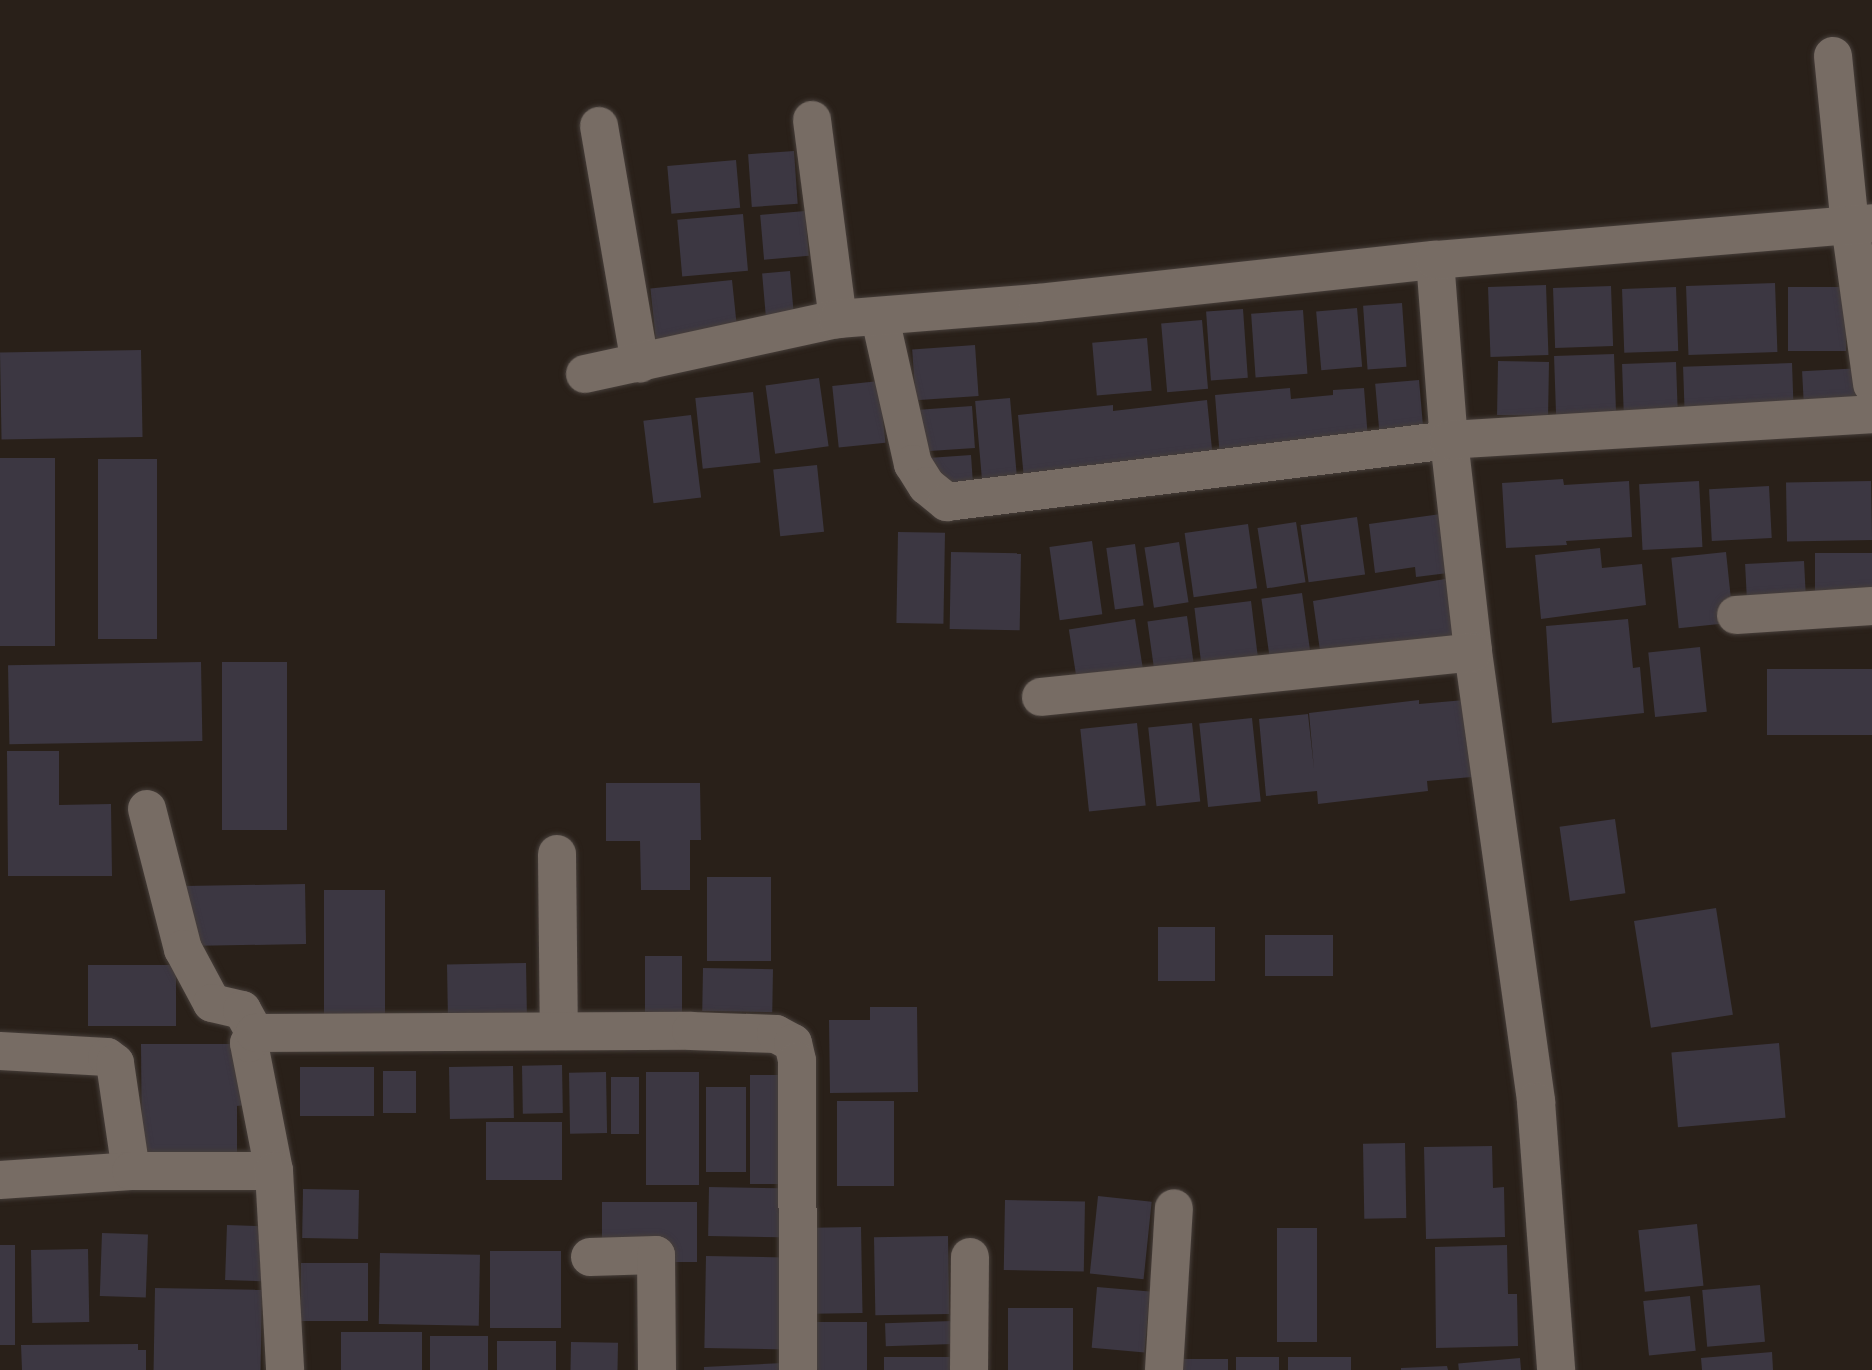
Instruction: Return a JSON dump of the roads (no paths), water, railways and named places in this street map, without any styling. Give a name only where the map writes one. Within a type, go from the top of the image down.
[{"type":"street","points":[[1833,56],[1861,224],[1872,384]]},
{"type":"street","points":[[812,120],[838,319]]},
{"type":"street","points":[[599,126],[640,363]]},
{"type":"street","points":[[585,374],[838,319],[880,318],[1435,260],[1861,224]]},
{"type":"street","points":[[1435,260],[1450,440],[1473,652],[1536,1102],[1556,1370]]},
{"type":"street","points":[[880,318],[912,464],[927,486],[947,502],[1450,440],[1872,414]]},
{"type":"street","points":[[1736,615],[1872,606]]},
{"type":"street","points":[[1041,697],[1473,652]]},
{"type":"street","points":[[147,809],[183,949],[212,1003],[242,1010],[255,1033]]},
{"type":"street","points":[[557,854],[559,1031]]},
{"type":"street","points":[[255,1033],[742,1031],[776,1034],[793,1043],[797,1061],[798,1370]]},
{"type":"street","points":[[255,1033],[248,1043],[274,1171],[285,1370]]},
{"type":"street","points":[[0,1051],[107,1057],[115,1063],[131,1171]]},
{"type":"street","points":[[0,1180],[131,1171],[274,1171]]},
{"type":"street","points":[[1164,1370],[1174,1208]]},
{"type":"street","points":[[590,1257],[656,1255],[657,1370]]},
{"type":"street","points":[[969,1370],[970,1257]]}]
